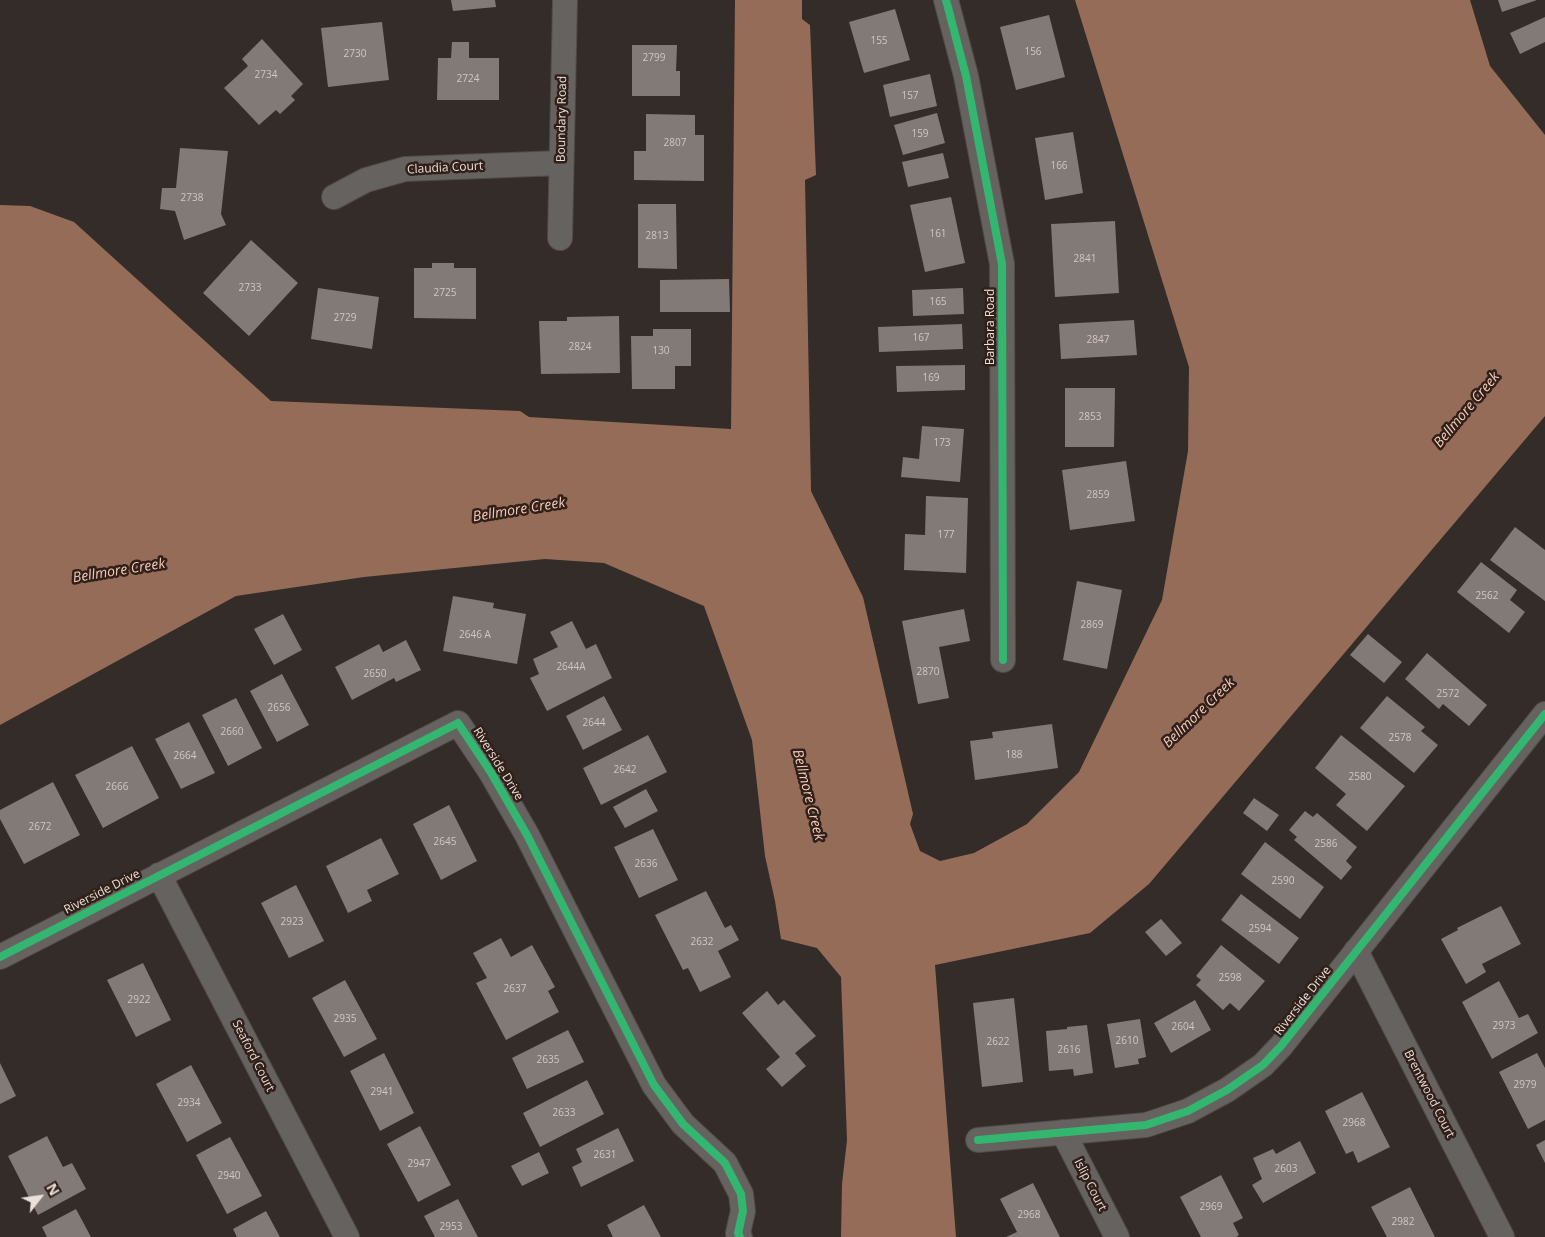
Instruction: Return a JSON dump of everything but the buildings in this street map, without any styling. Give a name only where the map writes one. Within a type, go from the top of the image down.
[{"type":"street","name":"Boundary Road","points":[[560,238],[565,0]]},
{"type":"street","name":"Barbara Road","points":[[946,0],[966,76],[1002,264],[1003,660]]},
{"type":"street","name":"Claudia Court","points":[[334,197],[366,180],[405,169],[561,163]]},
{"type":"street","name":"Riverside Drive","points":[[978,1140],[1146,1125],[1188,1110],[1227,1090],[1263,1065],[1281,1046],[1545,714]]},
{"type":"street","name":"Riverside Drive","points":[[0,957],[458,723],[490,771],[527,835],[654,1086],[682,1124],[725,1163],[741,1194],[743,1211],[738,1233],[740,1237]]},
{"type":"street","name":"Seaford Court","points":[[159,875],[346,1237]]},
{"type":"street","name":"Brentwood Court","points":[[1356,951],[1502,1237]]},
{"type":"street","name":"Islip Court","points":[[1064,1132],[1117,1237]]},
{"type":"water","name":"Bellmore Creek","points":[[735,0],[802,0],[802,19],[810,25],[816,175],[805,180],[811,491],[863,597],[913,814],[910,824],[920,851],[940,861],[974,853],[1027,824],[1079,772],[1162,600],[1188,451],[1189,367],[1075,0],[1470,0],[1490,66],[1545,135],[1545,416],[1149,884],[1090,933],[935,965],[956,1237],[841,1237],[842,1184],[847,1140],[841,977],[817,948],[781,939],[765,856],[752,740],[704,606],[604,563],[545,559],[364,577],[236,596],[0,725],[0,205],[30,206],[74,222],[271,401],[520,411],[529,417],[731,429]]},
{"type":"cycle path","points":[[946,0],[966,76],[1002,264],[1003,660]]},
{"type":"cycle path","points":[[978,1140],[1146,1125],[1188,1111],[1227,1090],[1263,1065],[1281,1046],[1545,714]]},
{"type":"cycle path","points":[[0,957],[458,723],[490,771],[527,835],[654,1085],[683,1124],[725,1163],[741,1194],[743,1211],[738,1233],[740,1237]]}]
